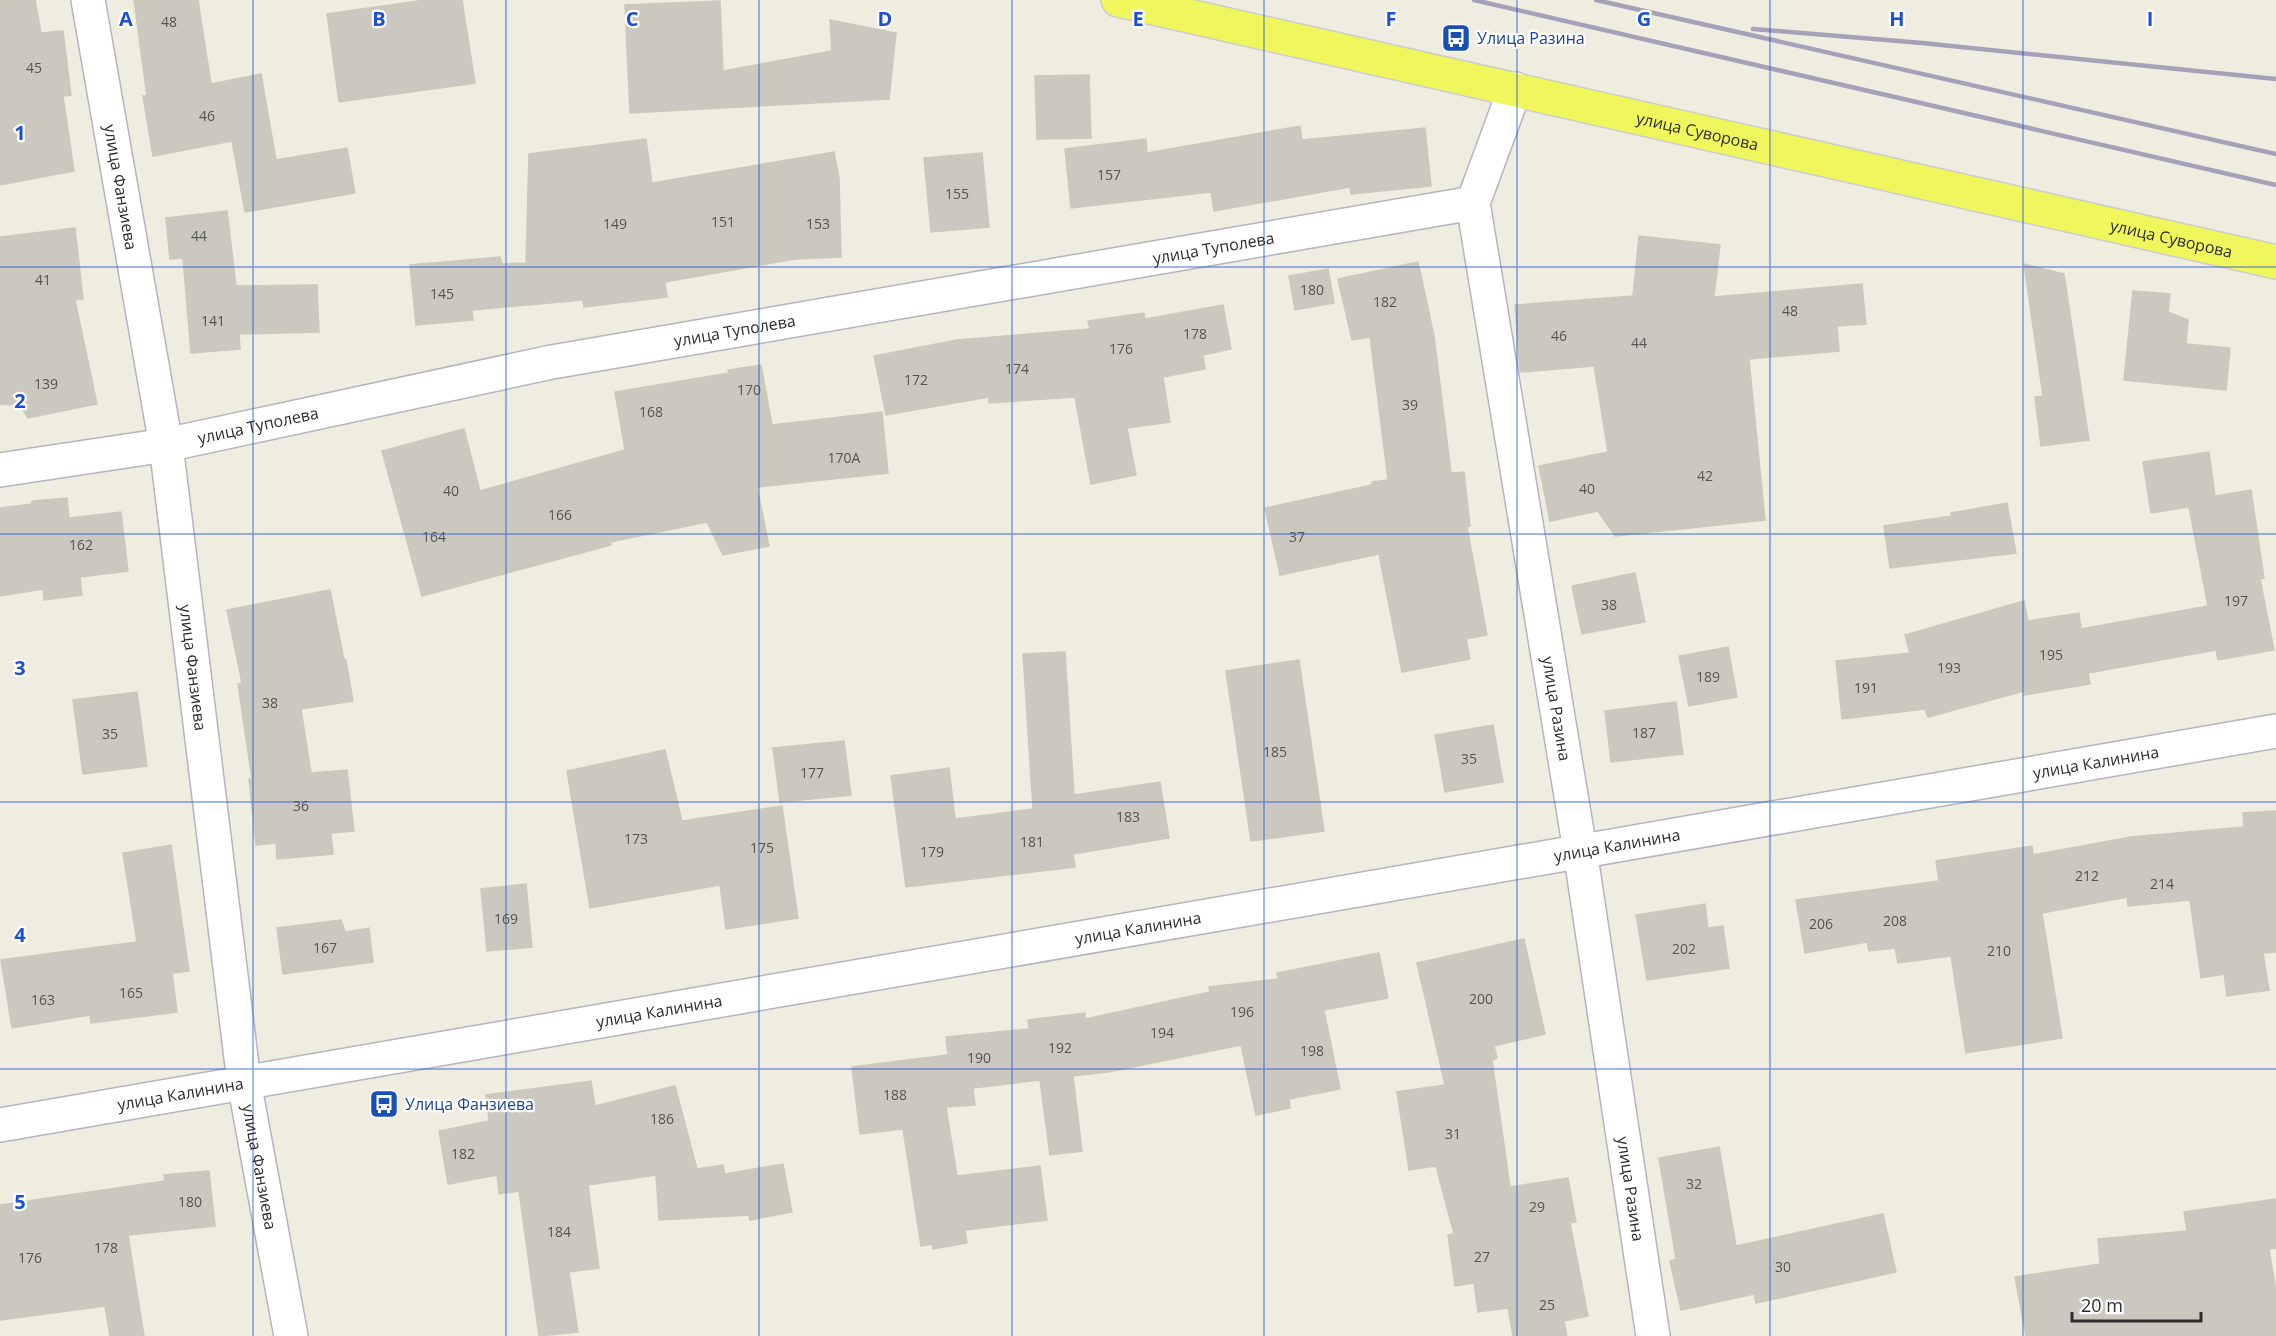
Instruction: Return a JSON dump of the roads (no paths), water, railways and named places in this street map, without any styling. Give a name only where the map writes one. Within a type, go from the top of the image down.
[{"type":"main road","name":"улица Суворова","points":[[1118,0],[2276,262]]},
{"type":"street","name":"улица Фанзиева","points":[[88,0],[166,445],[244,1082],[291,1336]]},
{"type":"street","name":"улица Разина","points":[[1515,89],[1473,203],[1580,850],[1653,1336]]},
{"type":"street","name":"улица Туполева","points":[[0,470],[166,445],[552,362],[1473,203]]},
{"type":"street","name":"улица Калинина","points":[[0,1125],[2276,731]]},
{"type":"railway","points":[[1474,0],[2276,185]]},
{"type":"railway","points":[[1596,0],[2276,154]]},
{"type":"railway","points":[[1753,29],[1922,43],[2276,79]]},
{"type":"place","name":"Улица Разина","points":[[1456,38]]},
{"type":"place","name":"Улица Фанзиева","points":[[384,1104]]}]
